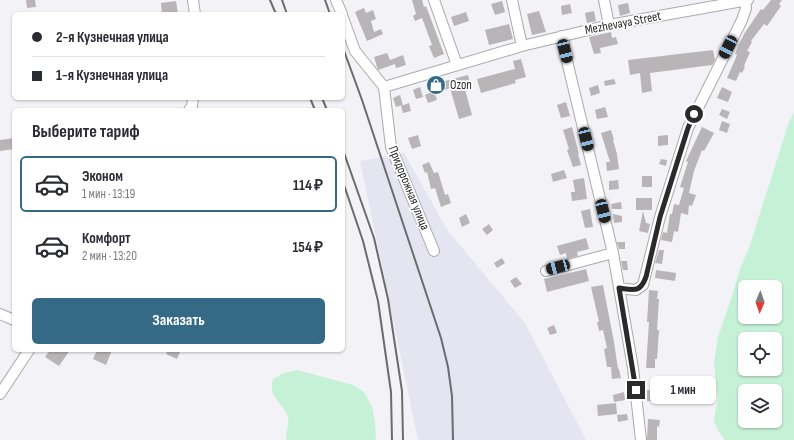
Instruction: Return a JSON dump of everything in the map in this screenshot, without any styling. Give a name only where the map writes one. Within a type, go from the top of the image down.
[{"type":"street","points":[[193,0],[194,12]]},
{"type":"street","points":[[336,0],[341,12]]},
{"type":"street","points":[[434,0],[457,65]]},
{"type":"street","points":[[512,0],[522,46]]},
{"type":"street","points":[[604,0],[609,25]]},
{"type":"street","points":[[619,288],[636,290],[643,285],[660,217],[688,128],[742,20],[747,0]]},
{"type":"street","name":"Mezhevaya Street","points":[[384,87],[561,36],[701,5],[747,0]]},
{"type":"street","points":[[345,23],[356,52],[384,87]]},
{"type":"street","points":[[561,36],[614,253],[633,368],[641,440]]},
{"type":"street","name":"Придорожная улица","points":[[384,87],[391,147],[434,250]]},
{"type":"street","points":[[546,271],[614,253]]},
{"type":"street","points":[[0,314],[12,319]]},
{"type":"street","points":[[0,394],[28,352]]},
{"type":"shaded area","points":[[404,153],[448,231],[525,323],[586,440],[418,440],[360,161]]},
{"type":"green space","points":[[794,112],[794,440],[725,440],[714,422],[718,400],[714,363],[718,337],[740,269],[749,248],[789,122]]},
{"type":"green space","points":[[297,370],[353,385],[364,392],[372,407],[376,440],[286,440],[288,418],[272,391],[272,385],[273,379],[284,373]]},
{"type":"building","points":[[26,0],[35,0],[36,7],[27,8]]},
{"type":"building","points":[[412,0],[422,0],[424,7],[426,6],[444,54],[434,58],[429,46],[432,45],[422,18],[415,21],[413,16],[416,14]]},
{"type":"building","points":[[771,0],[782,0],[779,4],[781,6],[767,26],[764,24],[751,41],[752,42],[747,51],[750,52],[744,66],[745,67],[742,73],[740,72],[736,81],[727,78],[737,55],[735,54],[738,46],[744,34],[761,9],[763,10]]},
{"type":"building","points":[[176,1],[178,12],[162,12],[161,3]]},
{"type":"building","points":[[502,1],[505,12],[495,15],[491,4]]},
{"type":"building","points":[[628,3],[630,13],[620,16],[618,5]]},
{"type":"building","points":[[570,4],[572,13],[562,15],[561,6]]},
{"type":"building","points":[[364,8],[366,13],[373,10],[376,19],[371,21],[374,32],[381,29],[383,34],[367,41],[355,12]]},
{"type":"building","points":[[539,11],[546,32],[532,35],[527,14]]},
{"type":"building","points":[[594,11],[596,21],[587,23],[585,13]]},
{"type":"building","points":[[466,12],[469,21],[454,26],[451,17]]},
{"type":"building","points":[[509,24],[513,39],[489,45],[485,30]]},
{"type":"building","points":[[611,32],[612,38],[616,37],[618,44],[600,48],[601,53],[594,54],[589,37]]},
{"type":"building","points":[[713,50],[715,60],[712,65],[650,73],[652,91],[642,93],[640,73],[630,75],[628,60]]},
{"type":"building","points":[[387,53],[390,60],[403,55],[406,65],[396,68],[395,64],[378,70],[374,57]]},
{"type":"building","points":[[521,59],[526,77],[515,80],[516,83],[481,93],[477,79],[515,69],[513,61]]},
{"type":"building","points":[[468,75],[470,84],[464,86],[472,115],[459,119],[450,88],[436,93],[433,84]]},
{"type":"building","points":[[614,79],[616,84],[605,86],[604,81]]},
{"type":"building","points":[[598,85],[600,93],[591,96],[589,88]]},
{"type":"building","points":[[420,87],[423,97],[416,99],[413,90]]},
{"type":"building","points":[[722,87],[732,92],[728,102],[717,98]]},
{"type":"building","points":[[434,91],[437,100],[428,103],[425,95]]},
{"type":"building","points":[[400,95],[403,105],[396,107],[393,98]]},
{"type":"building","points":[[566,102],[570,116],[561,118],[557,105]]},
{"type":"building","points":[[409,103],[411,111],[403,113],[401,106]]},
{"type":"building","points":[[605,107],[608,117],[597,119],[595,110]]},
{"type":"building","points":[[722,109],[730,112],[727,119],[719,115]]},
{"type":"building","points":[[722,121],[730,124],[727,133],[719,130]]},
{"type":"building","points":[[572,127],[581,165],[573,167],[567,150],[569,149],[563,130]]},
{"type":"building","points":[[702,127],[714,133],[704,151],[702,150],[694,171],[689,193],[696,195],[692,206],[689,205],[688,215],[681,213],[678,232],[674,231],[672,242],[661,240],[663,232],[667,233],[670,214],[672,214],[674,204],[679,205],[684,188],[680,187],[688,162],[686,161]]},
{"type":"building","points":[[611,130],[619,169],[607,171],[606,162],[610,162],[601,133]]},
{"type":"building","points":[[418,135],[421,146],[412,149],[408,138]]},
{"type":"building","points":[[668,135],[668,145],[658,146],[658,136]]},
{"type":"building","points":[[12,138],[12,149],[0,151],[0,140]]},
{"type":"building","points":[[661,159],[667,160],[666,166],[659,164]]},
{"type":"building","points":[[429,162],[434,173],[438,172],[445,195],[448,194],[451,203],[441,207],[435,188],[431,189],[427,172],[425,173],[422,165]]},
{"type":"building","points":[[564,170],[567,178],[553,182],[551,174]]},
{"type":"building","points":[[642,176],[652,176],[652,187],[642,187]]},
{"type":"building","points":[[584,178],[587,199],[572,201],[571,192],[575,192],[573,180]]},
{"type":"building","points":[[618,180],[619,189],[609,190],[609,181]]},
{"type":"building","points":[[636,198],[652,198],[652,210],[636,210]]},
{"type":"building","points":[[621,202],[622,209],[612,209],[611,204]]},
{"type":"building","points":[[590,209],[593,227],[585,228],[581,211]]},
{"type":"building","points":[[643,211],[646,223],[650,224],[648,233],[639,231]]},
{"type":"building","points":[[466,214],[470,223],[462,227],[459,218]]},
{"type":"building","points":[[613,214],[622,216],[622,222],[614,223]]},
{"type":"building","points":[[489,224],[493,230],[487,235],[482,229]]},
{"type":"building","points":[[586,238],[589,249],[577,252],[578,256],[567,259],[566,253],[560,255],[557,246]]},
{"type":"building","points":[[617,242],[625,242],[625,249],[619,249]]},
{"type":"building","points":[[659,250],[664,250],[662,264],[655,263]]},
{"type":"building","points":[[502,258],[505,263],[497,268],[494,263]]},
{"type":"building","points":[[621,261],[627,261],[628,270],[623,270]]},
{"type":"building","points":[[586,269],[589,281],[547,292],[544,279]]},
{"type":"building","points":[[656,270],[676,273],[675,281],[655,278]]},
{"type":"building","points":[[516,277],[522,284],[515,288],[510,281]]},
{"type":"building","points":[[603,285],[618,369],[621,378],[612,379],[611,367],[607,367],[604,349],[607,348],[603,330],[599,331],[597,322],[599,322],[591,287]]},
{"type":"building","points":[[649,290],[658,291],[657,299],[659,299],[657,330],[659,330],[655,368],[646,368],[649,322],[647,322]]},
{"type":"building","points":[[554,325],[557,333],[550,335],[547,328]]},
{"type":"building","points":[[49,352],[69,352],[59,366],[45,357]]},
{"type":"building","points":[[96,352],[111,352],[106,365],[93,359]]},
{"type":"building","points":[[167,352],[180,352],[177,359],[166,354]]},
{"type":"building","points":[[647,390],[659,390],[659,401],[647,401]]},
{"type":"building","points":[[624,392],[625,400],[614,402],[613,395]]},
{"type":"building","points":[[616,403],[617,414],[598,416],[597,405]]},
{"type":"building","points":[[627,414],[628,420],[618,422],[617,415]]},
{"type":"building","points":[[648,419],[660,420],[659,427],[657,426],[657,440],[647,440]]},
{"type":"railway","points":[[270,0],[275,12]]},
{"type":"railway","points":[[282,0],[286,12]]},
{"type":"railway","points":[[325,0],[329,12]]},
{"type":"railway","points":[[345,53],[362,100],[441,338],[448,367],[452,396],[453,440]]},
{"type":"railway","points":[[311,100],[314,108]]},
{"type":"railway","points":[[323,100],[326,108]]},
{"type":"railway","points":[[345,156],[374,238],[388,299],[402,391],[403,440]]},
{"type":"railway","points":[[345,188],[363,241],[378,301],[391,392],[392,440]]},
{"type":"place","name":"Ozon","points":[[436,85]]},
{"type":"route","points":[[636,390],[619,288],[636,290],[640,289],[643,285],[660,217],[688,128],[694,114]]}]
